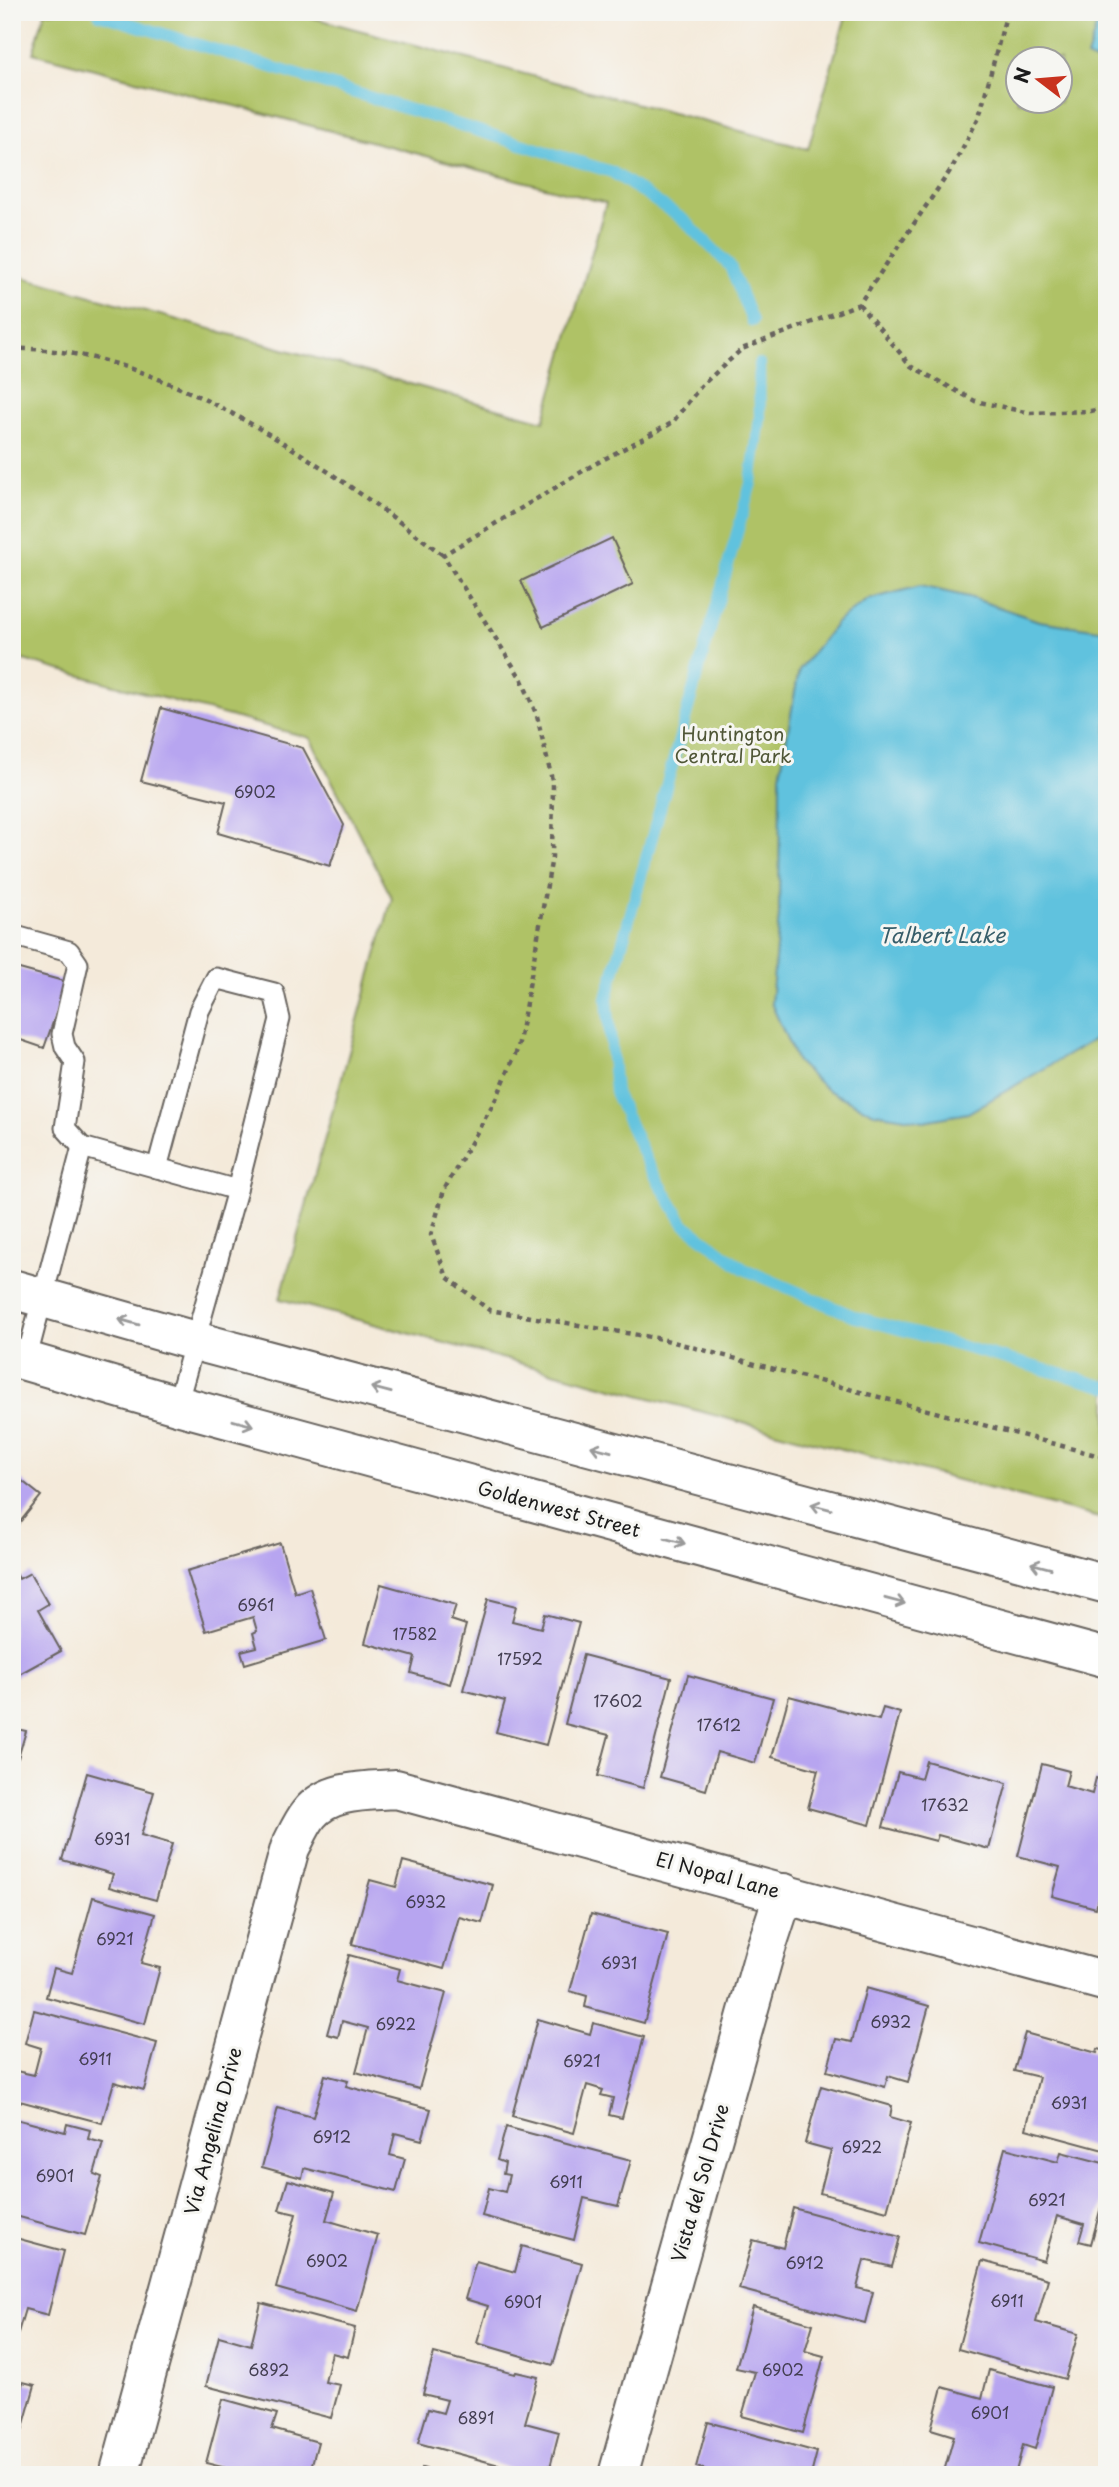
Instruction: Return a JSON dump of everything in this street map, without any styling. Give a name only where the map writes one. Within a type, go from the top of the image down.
[{"type":"main road","points":[[28,1293],[1107,1584]]},
{"type":"main road","name":"Goldenwest Street","points":[[19,1359],[177,1405],[1107,1658]]},
{"type":"main road","name":"El Nopal Lane","points":[[328,1799],[356,1791],[396,1789],[1107,1982]]},
{"type":"main road","name":"Via Angelina Drive","points":[[119,2475],[290,1848],[309,1813],[328,1799]]},
{"type":"main road","name":"Vista del Sol Drive","points":[[618,2475],[761,1965],[784,1893]]},
{"type":"lane","points":[[12,935],[69,951],[78,964],[62,1034],[65,1047],[75,1062],[65,1128],[82,1147],[237,1190]]},
{"type":"lane","points":[[157,1168],[199,1011],[216,978],[274,993],[280,1019],[237,1190],[177,1405]]},
{"type":"lane","points":[[19,1359],[28,1293],[82,1147]]},
{"type":"path","points":[[443,555],[593,464],[672,423],[701,386],[742,349],[859,304],[952,168],[979,117],[1007,12]]},
{"type":"path","points":[[859,304],[911,366],[975,401],[1030,413],[1091,411],[1107,407]]},
{"type":"path","points":[[12,349],[43,348],[118,364],[208,400],[270,435],[384,510],[443,555],[522,680],[537,716],[553,784],[552,857],[518,1048],[497,1097],[444,1191],[431,1235],[447,1277],[489,1310],[662,1339],[1107,1458]]},
{"type":"green space","name":"Huntington Central Park","points":[[45,12],[291,12],[808,149],[847,12],[1107,12],[1107,1520],[280,1299],[392,898],[310,738],[12,657],[12,274],[544,421],[606,203],[33,53]]},
{"type":"water","points":[[1101,12],[1107,12],[1107,67],[1087,57]]},
{"type":"water","name":"Talbert Lake","points":[[920,586],[969,597],[1039,621],[1107,631],[1107,1032],[968,1113],[924,1121],[874,1113],[827,1090],[797,1062],[771,1003],[779,915],[780,775],[799,670],[837,622],[867,600]]},
{"type":"building","points":[[612,538],[633,584],[543,627],[521,581]]},
{"type":"building","points":[[161,708],[303,748],[344,825],[330,866],[218,833],[226,802],[141,781]]},
{"type":"building","points":[[12,967],[67,982],[44,1048],[12,1037]]},
{"type":"building","points":[[12,1473],[41,1496],[12,1532]]},
{"type":"building","points":[[280,1543],[295,1593],[310,1588],[326,1640],[245,1664],[241,1651],[257,1647],[253,1633],[257,1631],[253,1617],[206,1631],[187,1571]]},
{"type":"building","points":[[12,1566],[19,1579],[30,1573],[48,1604],[38,1610],[61,1651],[12,1678]]},
{"type":"building","points":[[381,1584],[456,1605],[451,1620],[466,1625],[450,1684],[411,1673],[415,1657],[365,1643]]},
{"type":"building","points":[[488,1599],[516,1606],[512,1621],[541,1628],[545,1614],[579,1623],[546,1745],[496,1732],[505,1701],[463,1690]]},
{"type":"building","points":[[583,1655],[671,1678],[643,1788],[598,1776],[609,1735],[565,1724]]},
{"type":"building","points":[[688,1675],[773,1698],[755,1763],[717,1752],[706,1790],[660,1777]]},
{"type":"building","points":[[789,1696],[879,1720],[883,1708],[900,1713],[870,1825],[808,1808],[818,1770],[772,1757]]},
{"type":"building","points":[[12,1728],[26,1731],[18,1758],[12,1757]]},
{"type":"building","points":[[926,1761],[1007,1783],[989,1849],[938,1835],[936,1841],[883,1827],[898,1772],[921,1778]]},
{"type":"building","points":[[1042,1764],[1069,1771],[1065,1786],[1092,1794],[1096,1778],[1107,1781],[1107,1868],[1096,1908],[1052,1896],[1060,1867],[1018,1856]]},
{"type":"building","points":[[87,1773],[154,1792],[141,1835],[172,1844],[156,1900],[109,1887],[113,1874],[62,1860]]},
{"type":"building","points":[[403,1861],[493,1885],[482,1923],[459,1917],[444,1969],[352,1944],[370,1880],[396,1887]]},
{"type":"building","points":[[93,1897],[155,1914],[141,1963],[160,1968],[145,2024],[46,1997],[54,1968],[72,1973]]},
{"type":"building","points":[[591,1914],[668,1934],[644,2023],[585,2007],[587,1996],[570,1991]]},
{"type":"building","points":[[349,1955],[400,1969],[397,1980],[446,1993],[419,2089],[356,2072],[368,2028],[342,2021],[338,2037],[327,2034]]},
{"type":"building","points":[[866,1988],[929,2006],[908,2082],[888,2076],[885,2087],[827,2071],[836,2039],[852,2042]]},
{"type":"building","points":[[34,2010],[157,2043],[144,2090],[114,2082],[102,2123],[12,2099],[16,2071],[34,2075],[41,2048],[25,2043]]},
{"type":"building","points":[[538,2019],[590,2034],[593,2023],[644,2037],[622,2118],[609,2115],[613,2098],[601,2095],[603,2090],[587,2085],[574,2133],[512,2116]]},
{"type":"building","points":[[1025,2033],[1097,2053],[1098,2049],[1107,2051],[1107,2151],[1026,2129],[1039,2077],[1014,2071]]},
{"type":"building","points":[[325,2075],[348,2081],[346,2086],[431,2109],[422,2140],[395,2133],[390,2155],[405,2159],[396,2192],[304,2168],[302,2178],[262,2167],[278,2108],[313,2117]]},
{"type":"building","points":[[821,2086],[892,2106],[890,2117],[911,2123],[887,2211],[820,2193],[831,2150],[805,2143]]},
{"type":"building","points":[[12,2118],[65,2132],[67,2124],[90,2130],[88,2139],[103,2143],[94,2174],[102,2177],[85,2235],[12,2215]]},
{"type":"building","points":[[506,2127],[631,2160],[618,2206],[584,2198],[574,2240],[482,2216],[489,2188],[505,2192],[509,2175],[503,2174],[505,2163],[497,2160]]},
{"type":"building","points":[[1005,2148],[1058,2162],[1061,2152],[1107,2164],[1107,2185],[1091,2244],[1079,2241],[1084,2224],[1057,2216],[1044,2261],[979,2243]]},
{"type":"building","points":[[288,2180],[334,2193],[326,2220],[378,2235],[357,2311],[276,2288],[296,2214],[279,2210]]},
{"type":"building","points":[[793,2208],[900,2237],[892,2267],[864,2260],[857,2288],[873,2292],[865,2323],[739,2289],[753,2240],[783,2248]]},
{"type":"building","points":[[12,2237],[64,2251],[48,2315],[25,2309],[17,2336],[12,2335]]},
{"type":"building","points":[[522,2246],[582,2263],[553,2365],[477,2343],[488,2306],[465,2299],[476,2261],[515,2272]]},
{"type":"building","points":[[982,2261],[1048,2279],[1036,2322],[1078,2334],[1065,2379],[958,2349]]},
{"type":"building","points":[[261,2303],[355,2328],[348,2357],[332,2353],[325,2382],[340,2385],[331,2418],[206,2386],[219,2336],[251,2345]]},
{"type":"building","points":[[753,2307],[813,2324],[805,2351],[824,2356],[803,2433],[742,2416],[755,2372],[736,2368]]},
{"type":"building","points":[[434,2353],[515,2374],[516,2372],[538,2377],[525,2423],[559,2432],[548,2475],[524,2475],[525,2472],[418,2443],[428,2409],[443,2413],[447,2400],[423,2394]]},
{"type":"building","points":[[989,2370],[1052,2387],[1035,2449],[1023,2445],[1015,2475],[943,2475],[954,2436],[931,2429],[942,2387],[982,2398]]},
{"type":"building","points":[[23,2382],[35,2385],[13,2463],[12,2397],[13,2394],[19,2396]]},
{"type":"building","points":[[223,2399],[277,2414],[272,2429],[318,2442],[309,2475],[237,2475],[238,2471],[206,2463]]},
{"type":"building","points":[[708,2422],[817,2452],[811,2475],[725,2475],[696,2467]]},
{"type":"building","points":[[422,2468],[444,2474],[444,2475],[420,2475]]},
{"type":"waterway","points":[[99,14],[612,172],[684,220],[730,266],[752,321]]},
{"type":"waterway","points":[[759,364],[760,418],[751,483],[607,998],[615,1092],[648,1164],[684,1224],[744,1269],[856,1317],[1107,1387]]}]
